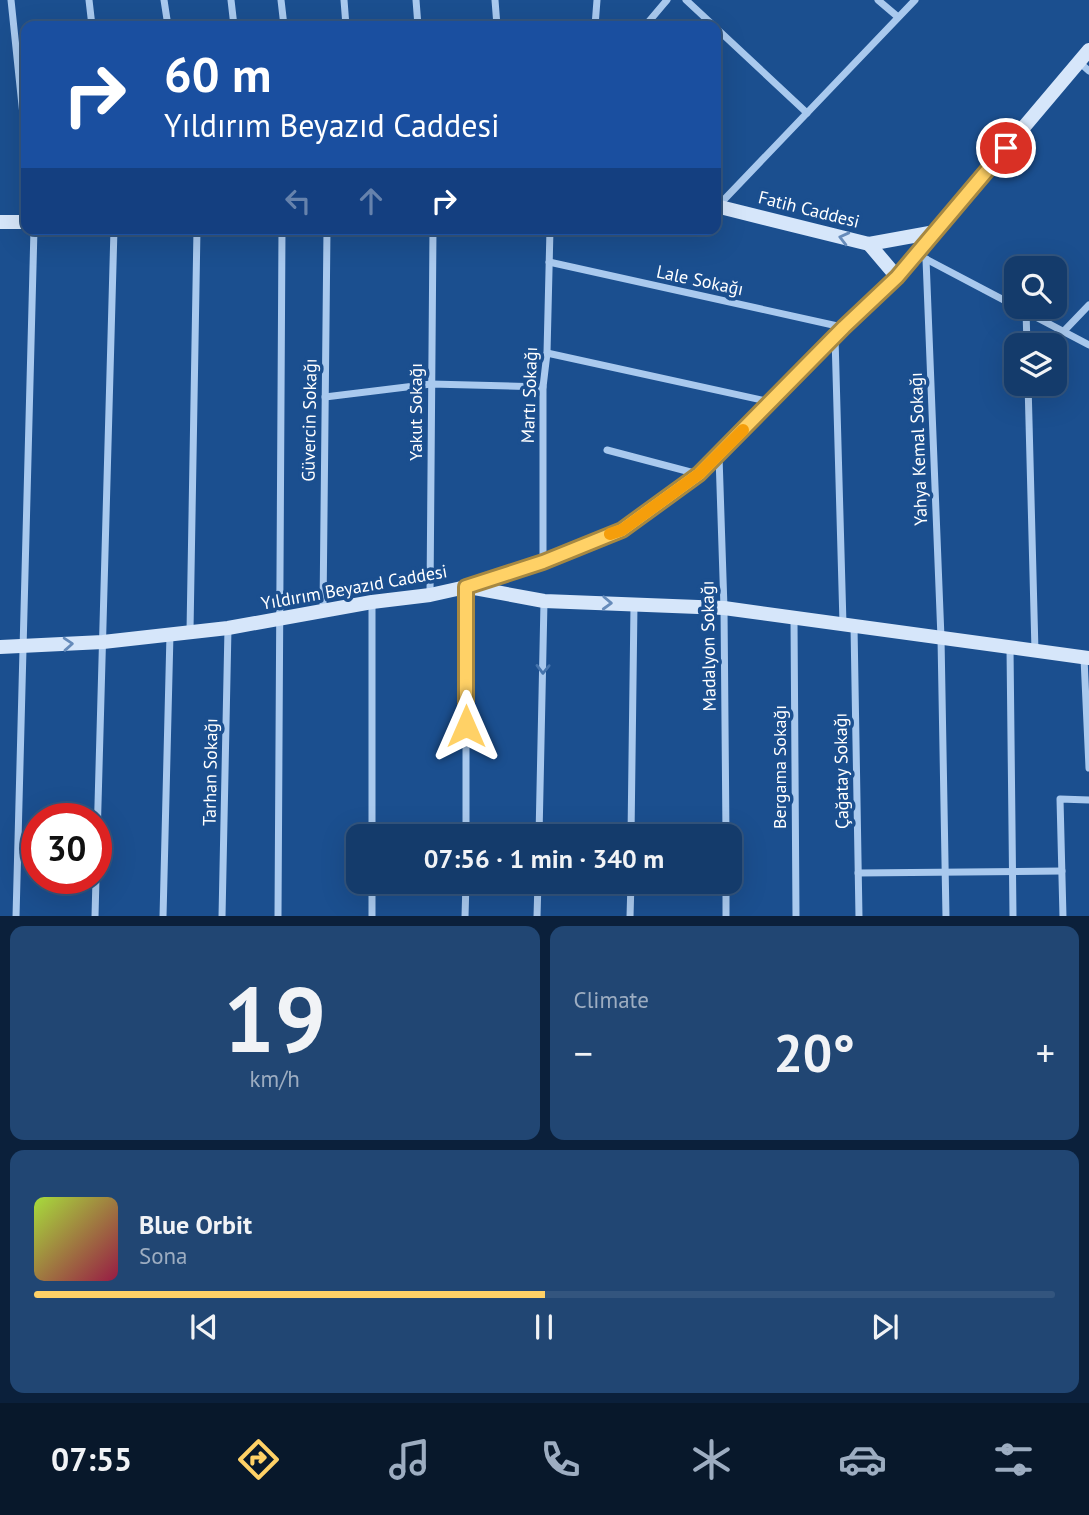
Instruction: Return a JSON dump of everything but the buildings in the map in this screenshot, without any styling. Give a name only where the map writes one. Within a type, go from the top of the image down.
[{"type":"main road","name":"Yıldırım Beyazıd Caddesi","points":[[0,648],[103,642],[228,628],[372,602],[430,595],[466,587],[543,562],[622,530],[699,474],[839,332],[922,256],[935,232],[1084,66],[1089,50]]},
{"type":"main road","name":"Fatih Caddesi","points":[[721,207],[869,244],[935,232]]},
{"type":"main road","points":[[0,222],[21,222]]},
{"type":"main road","points":[[869,244],[897,277]]},
{"type":"main road","points":[[466,587],[544,601],[724,608],[1087,658]]},
{"type":"street","points":[[11,0],[21,97]]},
{"type":"street","points":[[89,0],[91,21]]},
{"type":"street","points":[[164,0],[167,21]]},
{"type":"street","points":[[231,0],[233,21]]},
{"type":"street","points":[[281,0],[283,21]]},
{"type":"street","points":[[344,0],[346,21]]},
{"type":"street","points":[[416,0],[418,21]]},
{"type":"street","points":[[495,0],[497,21]]},
{"type":"street","points":[[595,21],[597,0]]},
{"type":"street","points":[[649,21],[667,0]]},
{"type":"street","points":[[686,0],[709,21]]},
{"type":"street","points":[[878,0],[898,17]]},
{"type":"street","points":[[721,202],[915,0]]},
{"type":"street","points":[[721,33],[807,113]]},
{"type":"street","points":[[16,916],[34,235]]},
{"type":"street","points":[[98,803],[114,235]]},
{"type":"street","points":[[190,631],[197,235]]},
{"type":"street","points":[[278,916],[282,235]]},
{"type":"street","name":"Güvercin Sokağı","points":[[323,611],[327,235]]},
{"type":"street","name":"Yakut Sokağı","points":[[430,595],[433,235]]},
{"type":"street","name":"Martı Sokağı","points":[[543,562],[543,387],[547,353],[550,235]]},
{"type":"street","points":[[922,256],[1004,300]]},
{"type":"street","name":"Yahya Kemal Sokağı","points":[[922,256],[941,638],[946,916]]},
{"type":"street","name":"Lale Sokağı","points":[[549,262],[839,332]]},
{"type":"street","points":[[1064,331],[1089,305]]},
{"type":"street","points":[[1040,319],[1089,345]]},
{"type":"street","name":"Çağatay Sokağı","points":[[839,332],[859,916]]},
{"type":"street","points":[[547,353],[771,402]]},
{"type":"street","points":[[325,397],[431,384],[543,387]]},
{"type":"street","points":[[1028,396],[1035,651]]},
{"type":"street","points":[[607,450],[699,474]]},
{"type":"street","name":"Madalyon Sokağı","points":[[719,455],[724,608],[726,824]]},
{"type":"street","points":[[466,587],[466,824]]},
{"type":"street","points":[[539,824],[544,601]]},
{"type":"street","points":[[372,602],[372,824]]},
{"type":"street","points":[[631,824],[634,604]]},
{"type":"street","name":"Bergama Sokağı","points":[[794,618],[796,916]]},
{"type":"street","name":"Tarhan Sokağı","points":[[222,916],[228,628]]},
{"type":"street","points":[[163,916],[170,634]]},
{"type":"street","points":[[1010,647],[1013,916]]},
{"type":"street","points":[[1087,658],[1089,768]]},
{"type":"street","points":[[1063,916],[1060,799],[1089,800]]},
{"type":"street","points":[[858,873],[1062,871]]},
{"type":"street","points":[[95,916],[96,894]]},
{"type":"street","points":[[372,894],[372,916]]},
{"type":"street","points":[[466,894],[466,916]]},
{"type":"street","points":[[537,916],[538,894]]},
{"type":"street","points":[[630,916],[631,894]]},
{"type":"street","points":[[726,894],[726,916]]},
{"type":"slow traffic","points":[[610,534],[622,530],[699,474],[743,430]]},
{"type":"route","points":[[466,726],[466,587],[543,562],[622,530],[699,474],[897,277],[1006,148]]}]
